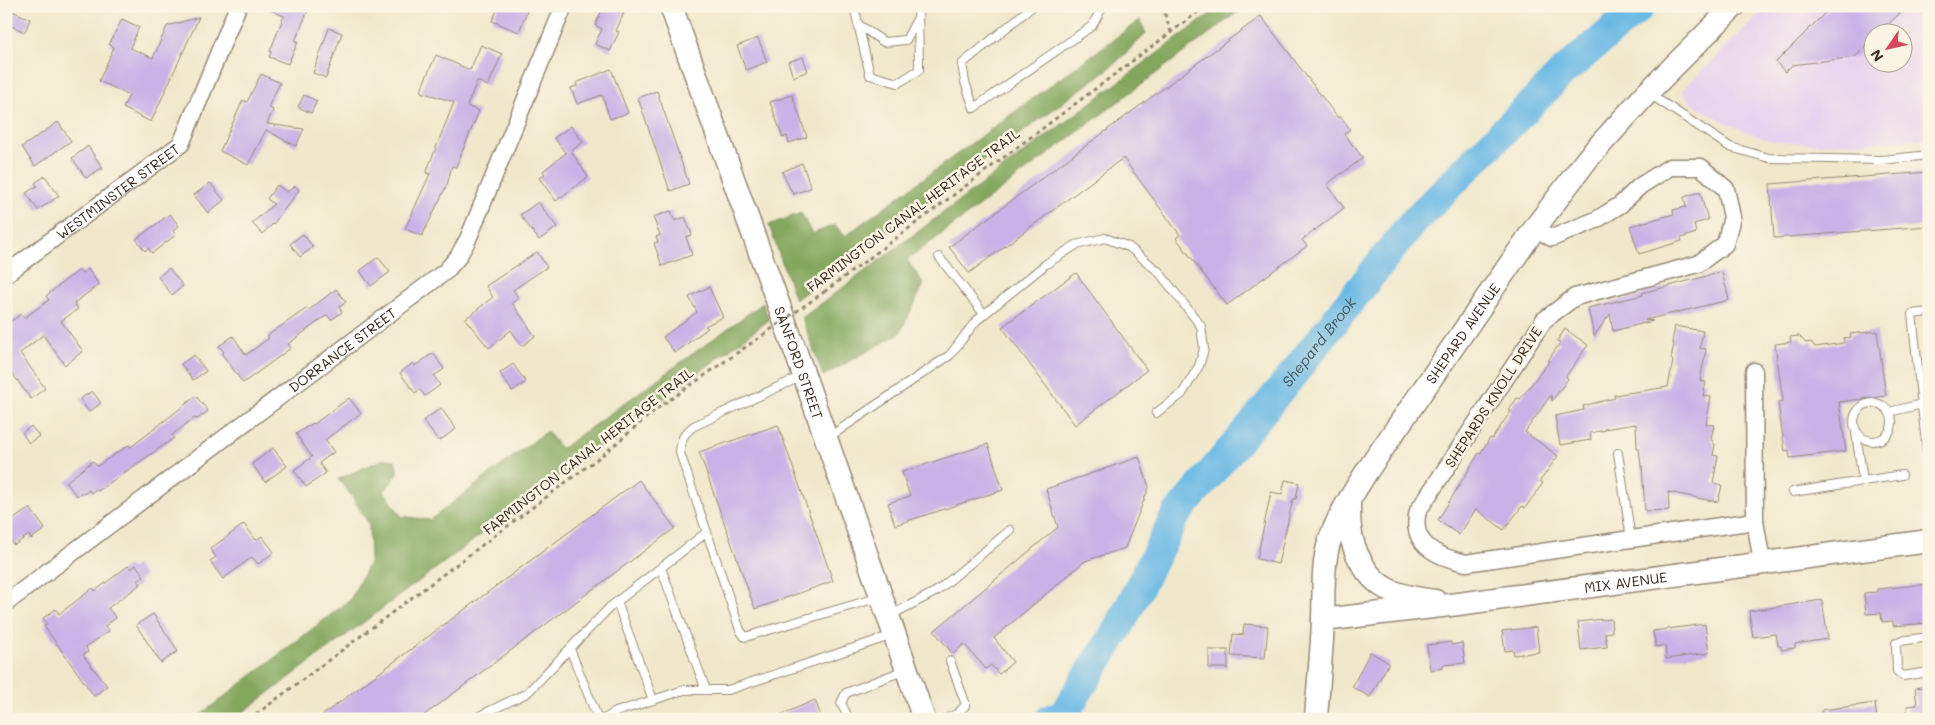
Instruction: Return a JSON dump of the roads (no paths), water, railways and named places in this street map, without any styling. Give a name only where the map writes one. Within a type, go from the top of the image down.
[{"type":"street","name":"WESTMINSTER STREET","points":[[6,274],[181,144],[238,6]]},
{"type":"street","name":"DORRANCE STREET","points":[[6,603],[446,271],[458,257],[468,238],[564,6]]},
{"type":"street","name":"SANFORD STREET","points":[[671,6],[827,438],[889,616],[907,669],[917,717]]},
{"type":"street","name":"SHEPARD AVENUE","points":[[1316,719],[1323,620],[1323,573],[1328,547],[1334,528],[1366,471],[1535,228],[1588,158],[1647,93],[1734,6]]},
{"type":"street","name":"SHEPARDS KNOLL DRIVE","points":[[1535,228],[1552,238],[1572,232],[1620,205],[1640,186],[1670,168],[1701,168],[1726,190],[1732,217],[1725,244],[1698,264],[1575,297],[1544,320],[1418,511],[1415,521],[1418,531],[1428,548],[1452,560],[1466,563],[1755,521]]},
{"type":"street","points":[[1754,370],[1755,521],[1762,562]]},
{"type":"street","points":[[1349,500],[1350,530],[1359,559],[1372,576],[1387,589],[1413,598],[1458,604]]},
{"type":"street","name":"MIX AVENUE","points":[[1323,620],[1458,604],[1929,541]]},
{"type":"lane","points":[[854,6],[870,76],[898,83],[919,70],[918,6]]},
{"type":"lane","points":[[1033,6],[962,64],[965,82],[974,108],[1092,26],[1103,6]]},
{"type":"lane","points":[[859,25],[884,42],[906,40],[918,17]]},
{"type":"lane","points":[[1647,93],[1730,147],[1769,158],[1882,160],[1929,155]]},
{"type":"lane","points":[[827,438],[950,355],[976,321],[1046,264],[1076,246],[1105,238],[1129,247],[1159,272],[1201,326],[1204,349],[1199,366],[1182,394],[1156,412]]},
{"type":"lane","points":[[939,257],[984,314]]},
{"type":"lane","points":[[1929,312],[1912,314],[1929,470]]},
{"type":"lane","points":[[804,375],[694,426],[684,433],[680,443],[680,453],[740,630],[745,637],[889,616]]},
{"type":"lane","points":[[1856,431],[1865,440],[1877,441],[1882,439],[1887,435],[1892,424],[1889,412],[1879,404],[1872,404],[1861,408],[1854,418],[1863,481]]},
{"type":"lane","points":[[1889,412],[1922,404]]},
{"type":"lane","points":[[1618,453],[1631,539]]},
{"type":"lane","points":[[1794,492],[1902,475]]},
{"type":"lane","points":[[604,719],[616,712],[684,690],[728,690],[889,616],[937,591],[1010,530]]},
{"type":"lane","points":[[473,719],[527,693],[617,602],[707,532]]},
{"type":"lane","points":[[660,568],[706,690]]},
{"type":"lane","points":[[617,602],[652,700]]},
{"type":"lane","points":[[1929,637],[1896,643],[1897,671],[1903,676],[1929,672]]},
{"type":"lane","points":[[570,649],[598,719]]},
{"type":"lane","points":[[945,719],[957,714],[965,706],[950,661]]},
{"type":"lane","points":[[849,719],[841,703],[846,692],[907,669]]},
{"type":"waterway","name":"Shepard Brook","points":[[1050,719],[1063,715],[1119,627],[1176,515],[1282,388],[1412,223],[1562,73],[1641,6]]}]
